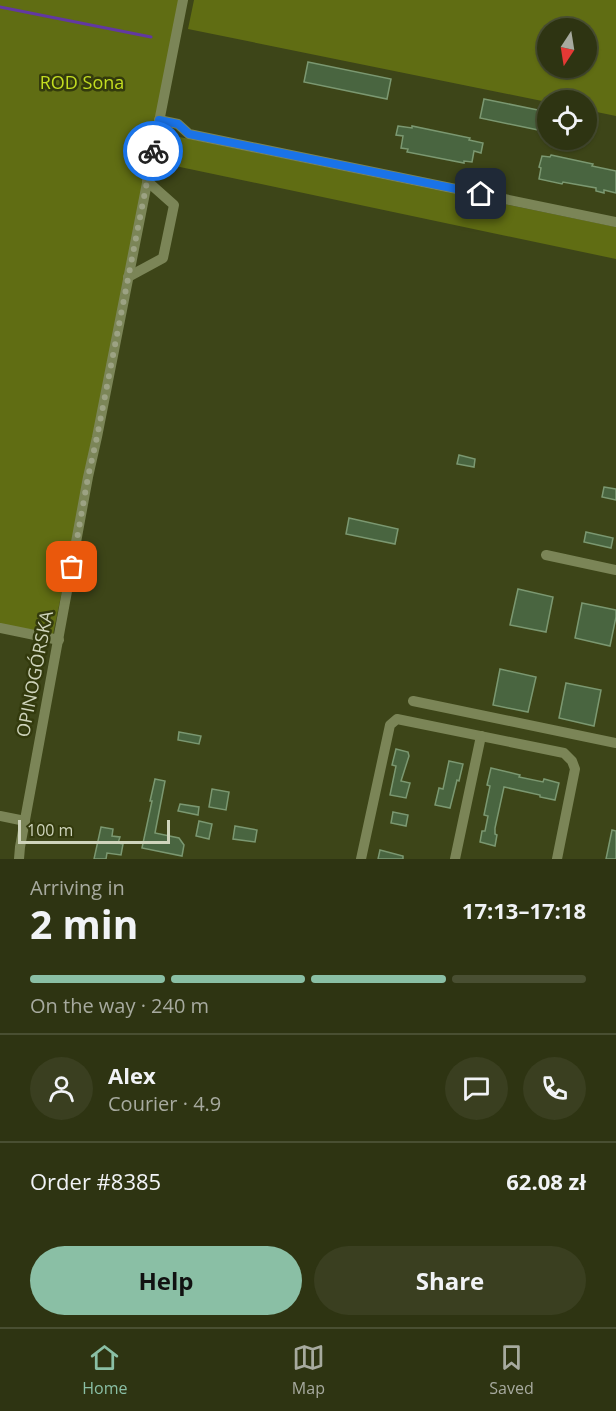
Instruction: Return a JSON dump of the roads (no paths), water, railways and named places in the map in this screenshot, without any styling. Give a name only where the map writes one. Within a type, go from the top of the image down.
[{"type":"street","name":"OPINOGÓRSKA","points":[[19,859],[88,477],[183,0]]},
{"type":"street","points":[[159,120],[178,124],[189,134],[616,222]]},
{"type":"street","points":[[128,277],[163,258],[174,205],[147,181]]},
{"type":"street","points":[[546,555],[616,570]]},
{"type":"street","points":[[0,628],[59,640]]},
{"type":"street","points":[[413,701],[616,742]]},
{"type":"street","points":[[361,859],[390,725],[397,719],[564,753],[572,761],[575,769],[557,859]]},
{"type":"street","points":[[455,859],[482,736]]},
{"type":"street","points":[[0,816],[25,821]]},
{"type":"waterway","points":[[0,7],[151,37]]},
{"type":"park label","name":"ROD Sona","points":[[82,83]]}]
